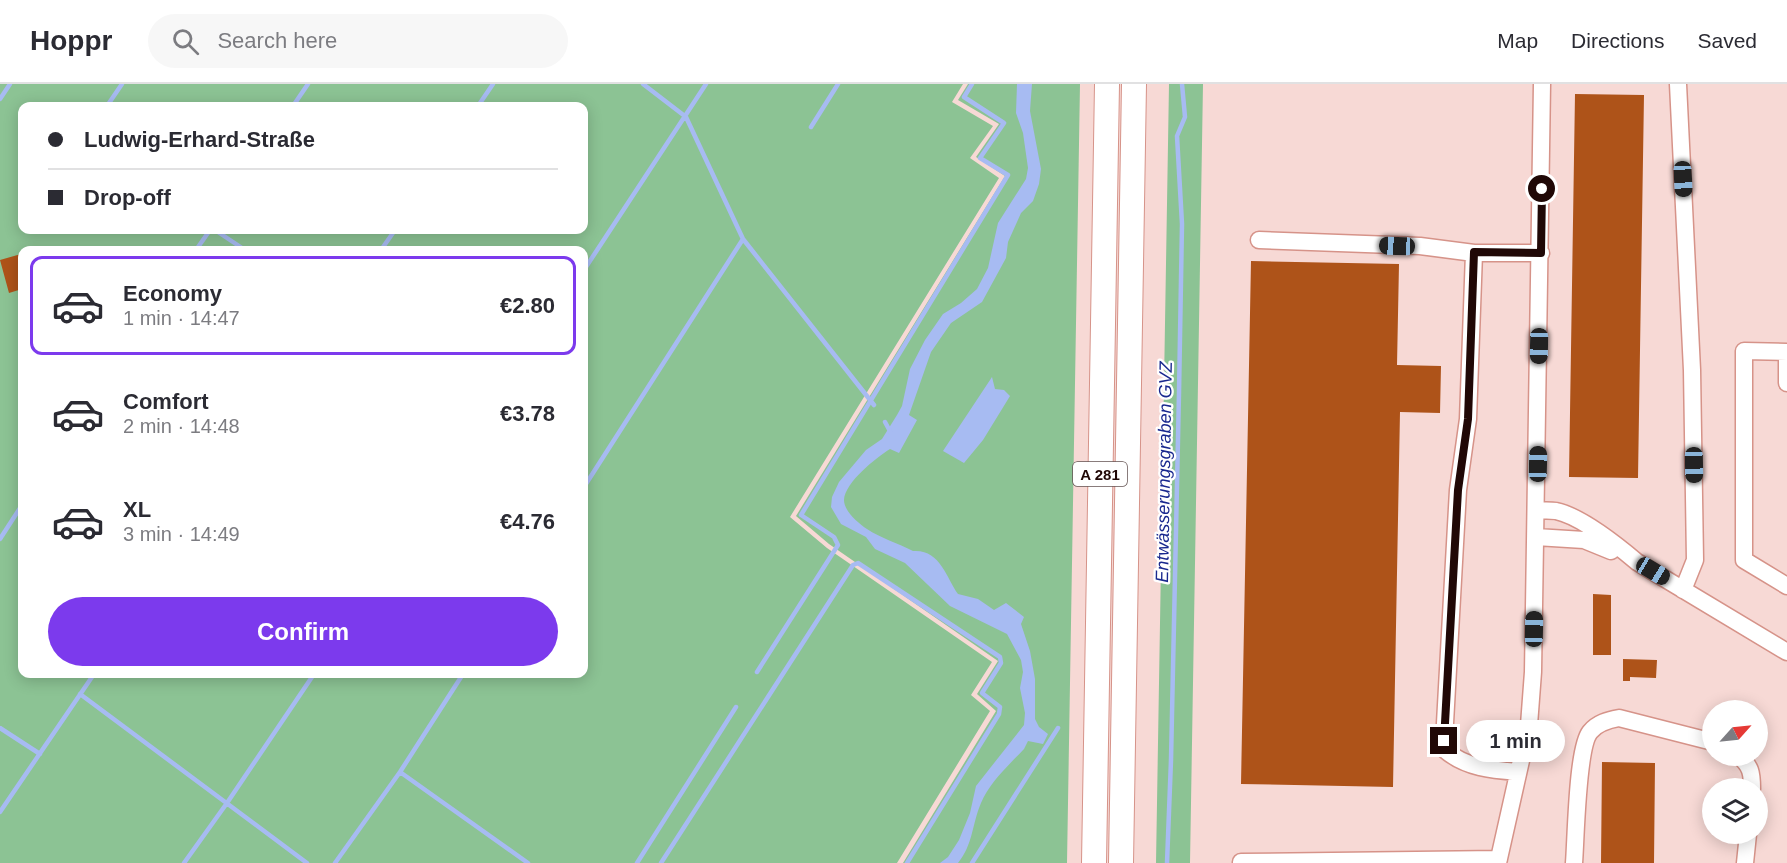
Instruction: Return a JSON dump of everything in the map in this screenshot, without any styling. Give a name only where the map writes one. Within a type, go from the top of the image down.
[{"type":"highway","name":"A 281","points":[[1094,863],[1107,84]]},
{"type":"highway","name":"A 281","points":[[1121,863],[1134,84]]},
{"type":"street","points":[[1241,862],[1498,861],[1529,725],[1533,672],[1542,84]]},
{"type":"street","points":[[1678,84],[1692,370],[1695,561],[1683,590]]},
{"type":"street","points":[[1259,240],[1420,246],[1474,252],[1541,253]]},
{"type":"street","points":[[1474,252],[1468,419],[1458,490],[1444,741],[1445,750],[1461,761],[1490,769],[1518,772]]},
{"type":"street","points":[[1787,383],[1787,352],[1744,351],[1744,560],[1787,586]]},
{"type":"street","points":[[1537,510],[1556,511],[1573,518],[1616,544],[1637,562]]},
{"type":"street","points":[[1536,537],[1584,540],[1637,562],[1787,652]]},
{"type":"street","points":[[1574,863],[1580,772],[1586,739],[1591,731],[1604,720],[1619,718],[1702,739]]},
{"type":"street","points":[[1745,863],[1747,844]]},
{"type":"green space","points":[[0,84],[963,84],[952,102],[993,126],[970,158],[999,178],[790,517],[827,548],[992,662],[971,695],[990,711],[897,863],[0,863]]},
{"type":"green space","points":[[968,84],[1080,84],[1067,863],[903,863],[996,711],[977,694],[998,661],[829,544],[796,516],[1005,176],[976,157],[999,124],[958,100]]},
{"type":"green space","points":[[1169,84],[1203,84],[1190,863],[1156,863]]},
{"type":"water","points":[[1017,84],[1032,84],[1030,111],[1041,169],[1033,201],[1021,213],[1008,242],[1006,258],[982,302],[951,323],[931,352],[909,415],[917,420],[899,453],[890,449],[870,464],[855,478],[844,500],[849,512],[867,529],[913,551],[930,554],[946,572],[958,594],[978,599],[994,610],[1006,603],[1024,617],[1021,624],[1030,651],[1035,679],[1035,719],[1039,727],[1048,734],[1043,744],[1028,741],[1024,749],[989,788],[978,811],[967,849],[958,863],[940,863],[948,857],[959,840],[970,813],[976,786],[1024,725],[1025,713],[1020,688],[1023,672],[1021,660],[1007,634],[950,606],[905,563],[875,549],[866,537],[841,524],[831,507],[832,497],[839,482],[866,450],[882,439],[897,415],[902,406],[910,369],[925,340],[943,314],[961,303],[977,289],[988,268],[998,223],[1026,179],[1028,168],[1023,133],[1016,113]]},
{"type":"water","points":[[992,377],[995,389],[1004,390],[1010,396],[983,440],[964,463],[943,451]]},
{"type":"building","points":[[1575,94],[1644,95],[1638,478],[1569,477]]},
{"type":"building","points":[[18,255],[18,290],[9,293],[0,260]]},
{"type":"building","points":[[1251,261],[1399,264],[1397,365],[1441,366],[1440,413],[1400,412],[1393,787],[1241,784]]},
{"type":"building","points":[[1593,594],[1611,595],[1611,655],[1593,655]]},
{"type":"building","points":[[1623,659],[1657,660],[1656,678],[1630,677],[1630,681],[1623,681]]},
{"type":"building","points":[[1602,762],[1655,763],[1654,863],[1601,863]]},
{"type":"waterway","points":[[0,99],[10,84]]},
{"type":"waterway","points":[[110,102],[122,84]]},
{"type":"waterway","points":[[296,102],[308,84]]},
{"type":"waterway","points":[[481,102],[493,84]]},
{"type":"waterway","points":[[643,84],[686,117],[743,239],[874,405]]},
{"type":"waterway","points":[[588,264],[706,84]]},
{"type":"waterway","points":[[811,127],[838,84]]},
{"type":"waterway","points":[[757,672],[838,545],[834,537],[801,515],[1008,175],[980,158],[1004,123],[964,97],[972,84]]},
{"type":"waterway","name":"Entwässerungsgraben GVZ","points":[[1167,863],[1182,224],[1177,136],[1185,117],[1182,84]]},
{"type":"waterway","points":[[199,246],[207,234]]},
{"type":"waterway","points":[[221,234],[239,246]]},
{"type":"waterway","points":[[384,246],[392,234]]},
{"type":"waterway","points":[[588,481],[743,239]]},
{"type":"waterway","points":[[885,422],[891,433]]},
{"type":"waterway","points":[[0,539],[18,511]]},
{"type":"waterway","points":[[661,863],[853,565],[858,563],[1000,657],[1001,663],[982,693],[1000,707],[999,714],[907,863]]},
{"type":"waterway","points":[[0,812],[91,678]]},
{"type":"waterway","points":[[184,863],[311,678]]},
{"type":"waterway","points":[[335,863],[400,772],[460,678]]},
{"type":"waterway","points":[[80,694],[307,863]]},
{"type":"waterway","points":[[637,863],[736,707]]},
{"type":"waterway","points":[[0,728],[40,754]]},
{"type":"waterway","points":[[972,863],[1058,728]]},
{"type":"waterway","points":[[400,772],[528,863]]},
{"type":"route","points":[[1444,741],[1458,490],[1468,419],[1474,252],[1541,253],[1542,189]]}]
